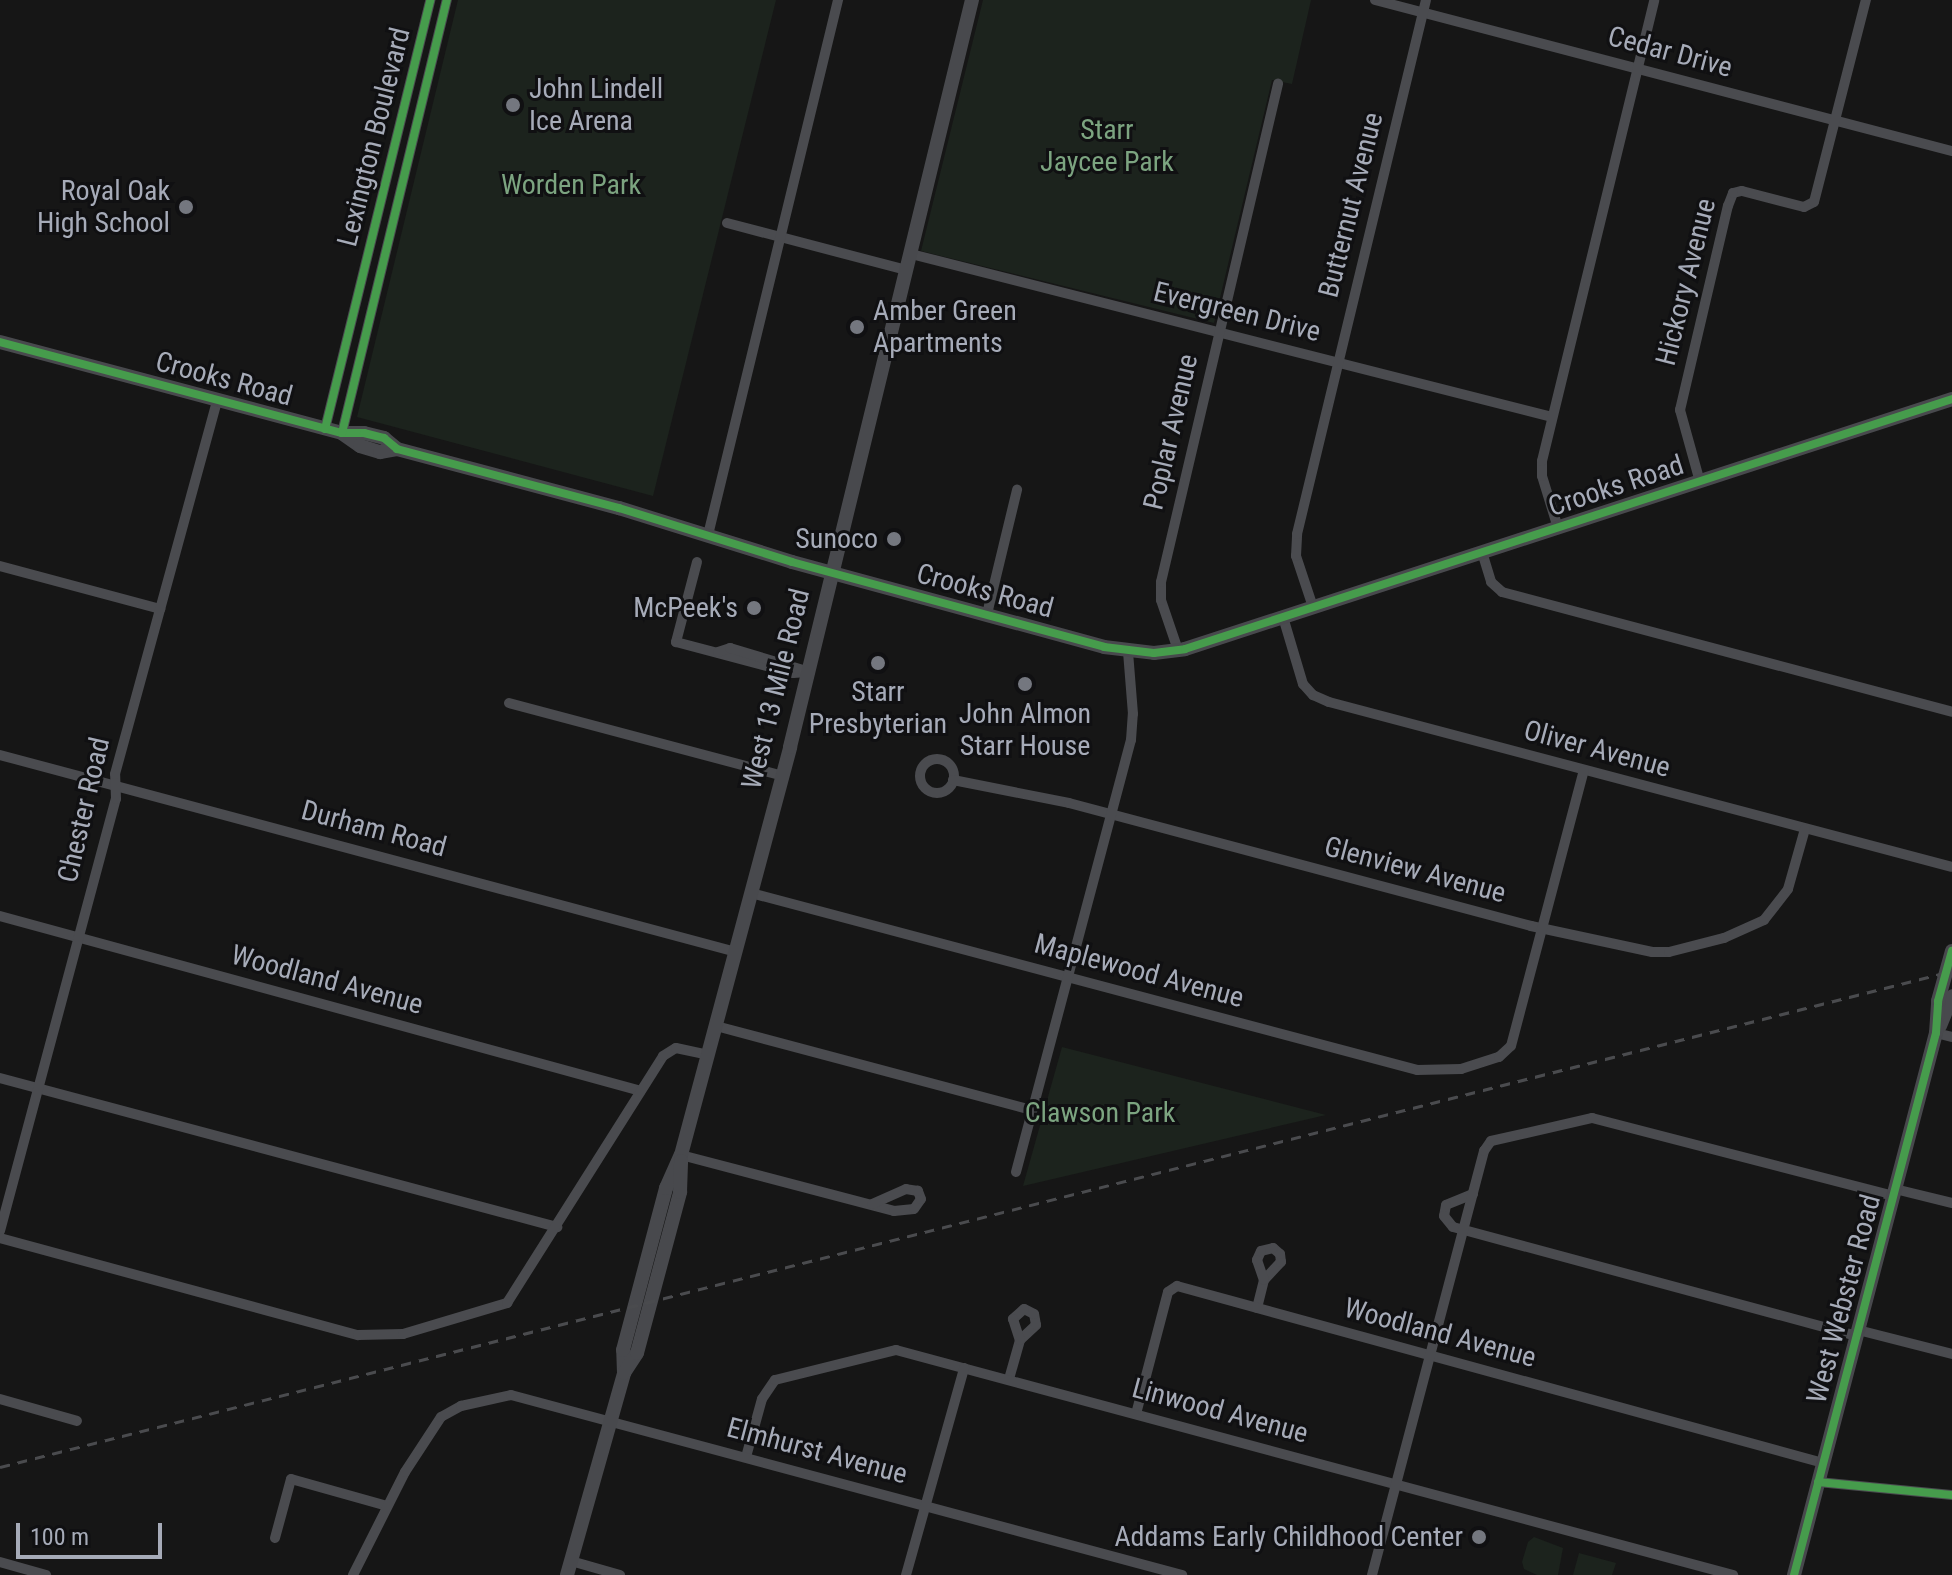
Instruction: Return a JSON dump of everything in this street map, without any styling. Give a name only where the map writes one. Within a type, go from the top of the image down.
[{"type":"main road","name":"West 13 Mile Road","points":[[569,1568],[624,1373],[637,1353],[680,1192],[681,1155],[783,776],[972,0]]},
{"type":"main road","name":"Crooks Road","points":[[0,342],[325,429],[384,438],[397,449],[1128,652],[1178,650],[1952,399]]},
{"type":"main road","name":"West Webster Road","points":[[1936,1033],[1938,1001],[1952,951]]},
{"type":"main road","name":"West Webster Road","points":[[1794,1575],[1936,1033],[1952,996]]},
{"type":"street","name":"Lexington Boulevard","points":[[325,429],[430,0]]},
{"type":"street","name":"Lexington Boulevard","points":[[342,433],[447,0]]},
{"type":"street","points":[[708,535],[838,0]]},
{"type":"street","name":"Cedar Drive","points":[[1375,0],[1952,151]]},
{"type":"street","name":"Butternut Avenue","points":[[1313,607],[1295,544],[1426,0]]},
{"type":"street","points":[[1558,528],[1541,470],[1654,0]]},
{"type":"street","name":"Hickory Avenue","points":[[1700,482],[1680,410],[1733,193],[1742,191],[1809,207],[1814,202],[1866,0]]},
{"type":"street","name":"Lexington Boulevard","points":[[421,37],[437,41]]},
{"type":"street","name":"Poplar Avenue","points":[[1178,650],[1161,600],[1161,582],[1278,84]]},
{"type":"street","name":"Lexington Boulevard","points":[[384,188],[400,192]]},
{"type":"street","points":[[727,223],[906,270]]},
{"type":"street","name":"Evergreen Drive","points":[[911,254],[1552,417]]},
{"type":"street","name":"Lexington Boulevard","points":[[361,284],[376,296]]},
{"type":"street","points":[[338,378],[355,382]]},
{"type":"street","name":"Chester Road","points":[[0,1231],[116,799],[115,774],[217,400]]},
{"type":"street","points":[[987,614],[1017,490]]},
{"type":"street","points":[[1482,552],[1491,582],[1508,594],[1952,712]]},
{"type":"street","points":[[697,562],[676,642],[718,652],[730,648],[808,672]]},
{"type":"street","points":[[0,566],[160,609]]},
{"type":"street","name":"Oliver Avenue","points":[[1283,617],[1303,684],[1321,699],[1952,867]]},
{"type":"street","points":[[1016,1172],[1132,733],[1128,652]]},
{"type":"street","points":[[509,703],[783,776]]},
{"type":"street","name":"Durham Road","points":[[0,755],[736,952]]},
{"type":"street","points":[[1543,929],[1584,770]]},
{"type":"street","name":"Glenview Avenue","points":[[953,780],[1111,815],[1543,929],[1652,952],[1681,949],[1747,930],[1769,916],[1788,889],[1805,829]]},
{"type":"street","name":"Maplewood Avenue","points":[[751,893],[1417,1070],[1461,1069],[1499,1057],[1511,1046],[1543,929]]},
{"type":"street","name":"Woodland Avenue","points":[[0,916],[641,1091]]},
{"type":"street","points":[[716,1026],[1032,1110]]},
{"type":"street","points":[[1936,1033],[1952,1037]]},
{"type":"street","points":[[0,1238],[372,1337],[403,1334],[507,1303],[669,1051],[684,1049],[708,1055]]},
{"type":"street","points":[[0,1078],[557,1227]]},
{"type":"street","points":[[1372,1575],[1484,1151],[1493,1140],[1592,1118],[1894,1192],[1952,1203]]},
{"type":"street","points":[[681,1155],[872,1204]]},
{"type":"street","points":[[1473,1194],[1456,1198],[1444,1208],[1444,1216],[1450,1224],[1857,1333],[1952,1354]]},
{"type":"street","points":[[1257,1308],[1264,1280]]},
{"type":"street","name":"Woodland Avenue","points":[[1136,1414],[1171,1287],[1823,1463]]},
{"type":"street","points":[[1009,1379],[1020,1340]]},
{"type":"street","name":"Linwood Avenue","points":[[746,1457],[768,1387],[782,1377],[891,1350],[1009,1379],[1733,1575]]},
{"type":"street","points":[[906,1575],[964,1368]]},
{"type":"street","name":"Elmhurst Avenue","points":[[387,1506],[441,1417],[461,1406],[517,1395],[1182,1575]]},
{"type":"street","points":[[0,1399],[77,1421]]},
{"type":"street","points":[[275,1538],[291,1479],[387,1506],[353,1575]]},
{"type":"street","points":[[1818,1482],[1952,1495]]},
{"type":"street","points":[[0,1562],[46,1575]]},
{"type":"street","points":[[569,1568],[620,1575]]},
{"type":"green space","name":"Worden Park","points":[[458,0],[776,0],[653,496],[357,417]]},
{"type":"green space","name":"Starr Jaycee Park","points":[[983,0],[1311,0],[1292,84],[1272,80],[1214,323],[921,251]]},
{"type":"green space","name":"Clawson Park","points":[[1062,1047],[1326,1115],[1023,1186]]},
{"type":"green space","points":[[1534,1537],[1563,1548],[1558,1575],[1537,1575],[1524,1569],[1522,1562],[1528,1542]]},
{"type":"green space","points":[[1579,1553],[1616,1563],[1612,1575],[1573,1575]]},
{"type":"railway","points":[[0,1467],[1952,971]]},
{"type":"cycle path","points":[[325,429],[430,0]]},
{"type":"cycle path","points":[[342,433],[447,0]]},
{"type":"cycle path","points":[[0,342],[342,433],[364,433],[384,438],[397,449],[619,508],[792,562],[1104,647],[1154,653],[1185,649],[1952,399]]},
{"type":"cycle path","points":[[1794,1575],[1936,1033],[1938,1001],[1952,951]]},
{"type":"cycle path","points":[[1818,1482],[1952,1495]]},
{"type":"place","name":"John Lindell Ice Arena","points":[[513,105]]},
{"type":"place","name":"Royal Oak High School","points":[[186,207]]},
{"type":"place","name":"Amber Green Apartments","points":[[857,327]]},
{"type":"place","name":"Sunoco","points":[[894,539]]},
{"type":"place","name":"McPeek's","points":[[754,608]]},
{"type":"place","name":"Starr Presbyterian","points":[[878,663]]},
{"type":"place","name":"John Almon Starr House","points":[[1025,684]]},
{"type":"place","name":"Addams Early Childhood Center","points":[[1479,1537]]}]
